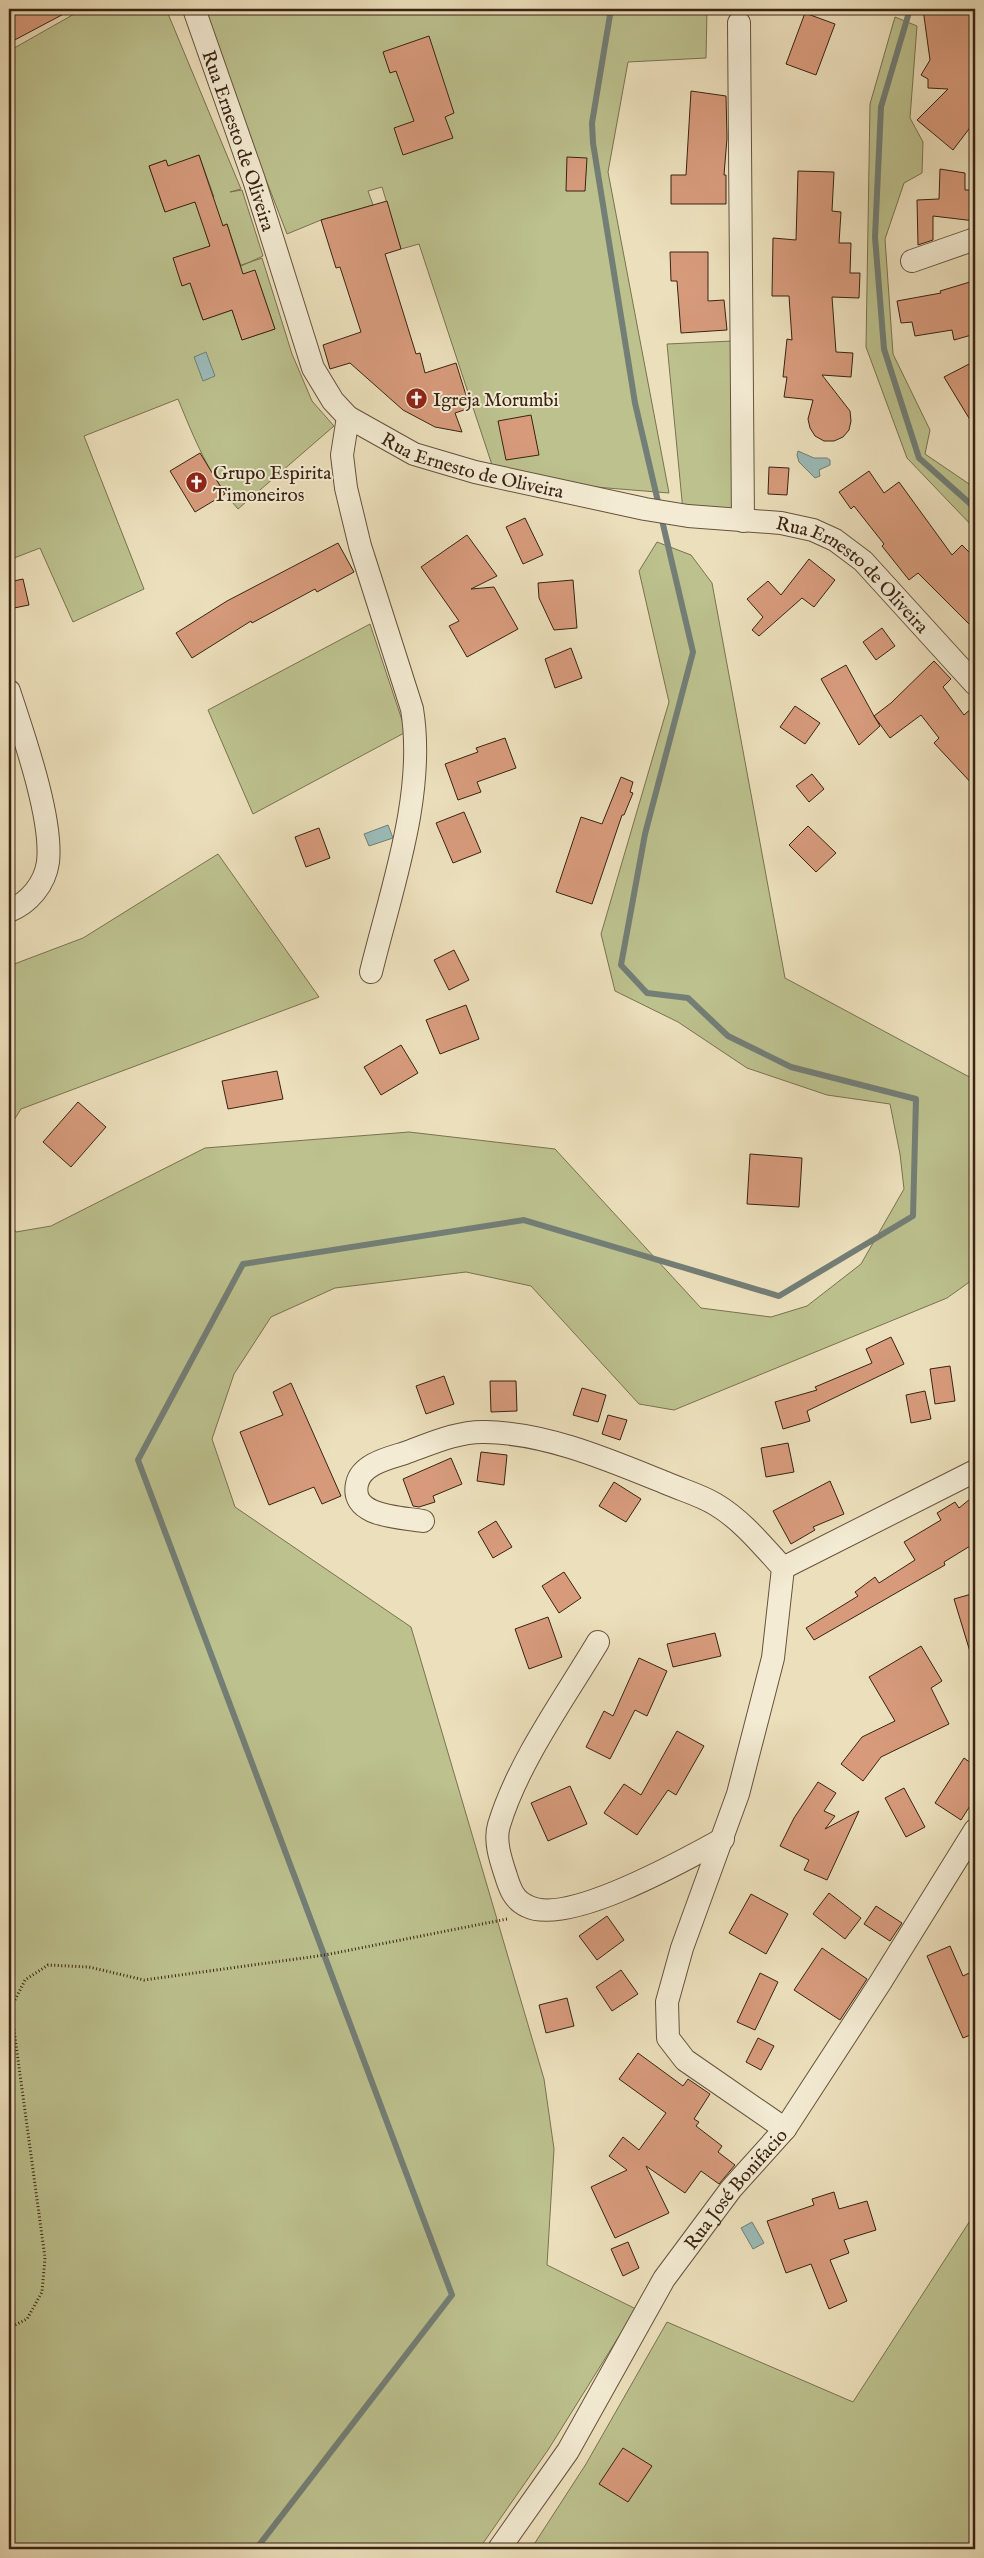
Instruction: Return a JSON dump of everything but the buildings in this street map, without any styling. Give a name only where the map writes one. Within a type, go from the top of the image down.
[{"type":"street","name":"Rua Ernesto de Oliveira","points":[[194,9],[254,180],[314,368],[333,401],[348,417],[414,454],[443,464],[645,509],[675,514],[781,523],[813,530],[834,540],[863,561],[975,684]]},
{"type":"street","points":[[739,22],[743,521]]},
{"type":"street","points":[[912,261],[975,240]]},
{"type":"street","points":[[348,417],[342,455],[346,488],[360,546],[412,709],[415,728],[416,767],[409,816],[372,972]]},
{"type":"street","points":[[9,691],[40,798],[48,842],[48,864],[39,888],[18,907],[9,911]]},
{"type":"street","points":[[423,1521],[384,1515],[363,1507],[356,1495],[357,1482],[365,1469],[446,1438],[484,1432],[538,1438],[622,1466],[714,1503],[744,1525],[783,1568],[774,1658],[738,1794],[682,1948],[667,2002],[668,2038],[685,2060],[785,2129]]},
{"type":"street","points":[[783,1568],[975,1471]]},
{"type":"street","points":[[598,1642],[515,1781],[498,1827],[498,1852],[511,1893],[527,1906],[548,1911],[591,1901],[646,1880],[723,1839]]},
{"type":"street","name":"Rua José Bonifacio","points":[[499,2549],[568,2451],[664,2279],[730,2189],[785,2129],[880,1983],[975,1830]]},
{"type":"path","points":[[9,2328],[27,2319],[42,2292],[44,2258],[11,2008],[25,1980],[48,1965],[89,1967],[144,1980],[325,1955],[509,1919]]},
{"type":"green space","points":[[83,9],[166,9],[241,189],[230,192],[242,190],[263,256],[248,263],[262,258],[292,354],[312,401],[334,426],[238,509],[210,470],[178,399],[84,436],[144,589],[73,622],[40,548],[9,560],[9,51]],"holes":[[[199,155],[214,197],[198,203],[179,198],[165,212],[149,166],[165,160],[171,174],[194,166],[191,158]],[[227,224],[241,265],[183,285],[210,246],[205,231]],[[255,271],[275,329],[242,340],[232,310],[203,320],[193,292]]]},
{"type":"green space","points":[[200,9],[707,9],[706,58],[628,62],[608,172],[669,493],[583,486],[493,468],[419,244],[401,249],[382,187],[368,191],[373,205],[321,220],[287,234]]},
{"type":"green space","points":[[895,17],[917,26],[910,118],[923,142],[922,173],[904,183],[885,239],[893,354],[930,430],[925,454],[975,488],[975,529],[907,458],[866,347],[870,104]]},
{"type":"green space","points":[[733,341],[738,514],[683,511],[667,344]]},
{"type":"green space","points":[[657,542],[691,555],[712,583],[785,978],[975,1080],[975,1278],[947,1298],[674,1410],[639,1404],[531,1286],[466,1272],[335,1288],[271,1317],[234,1374],[212,1439],[235,1507],[411,1627],[544,2079],[554,2149],[547,2265],[636,2309],[548,2450],[479,2549],[9,2549],[9,1221],[16,1232],[51,1226],[205,1148],[409,1132],[555,1149],[701,1308],[771,1317],[807,1306],[861,1264],[904,1189],[900,1154],[890,1104],[827,1095],[747,1068],[678,1022],[615,991],[601,934],[669,702],[639,571]]},
{"type":"green space","points":[[370,624],[406,732],[253,814],[208,710]]},
{"type":"green space","points":[[218,854],[319,997],[21,1109],[9,1128],[9,966],[83,938]]},
{"type":"green space","points":[[975,2213],[975,2549],[531,2549],[586,2464],[667,2322],[853,2402]]},
{"type":"water","points":[[206,352],[215,376],[203,381],[194,357]]},
{"type":"water","points":[[798,451],[814,458],[827,458],[830,460],[830,465],[819,470],[820,476],[815,478],[799,462]]},
{"type":"water","points":[[388,825],[393,838],[369,846],[364,834]]},
{"type":"water","points":[[752,2222],[764,2243],[753,2249],[741,2228]]},
{"type":"waterway","points":[[611,9],[592,123],[593,143],[635,403],[659,506]]},
{"type":"waterway","points":[[910,9],[881,107],[875,237],[884,349],[919,458],[975,508]]},
{"type":"waterway","points":[[256,2549],[452,2295],[138,1460],[243,1264],[524,1220],[779,1296],[913,1216],[916,1099],[791,1067],[728,1036],[688,998],[647,993],[621,965],[645,834],[693,652],[661,516]]},
{"type":"place","name":"Igreja Morumbi","points":[[417,399]]},
{"type":"place","name":"Grupo Espirita Timoneiros","points":[[197,483]]}]
